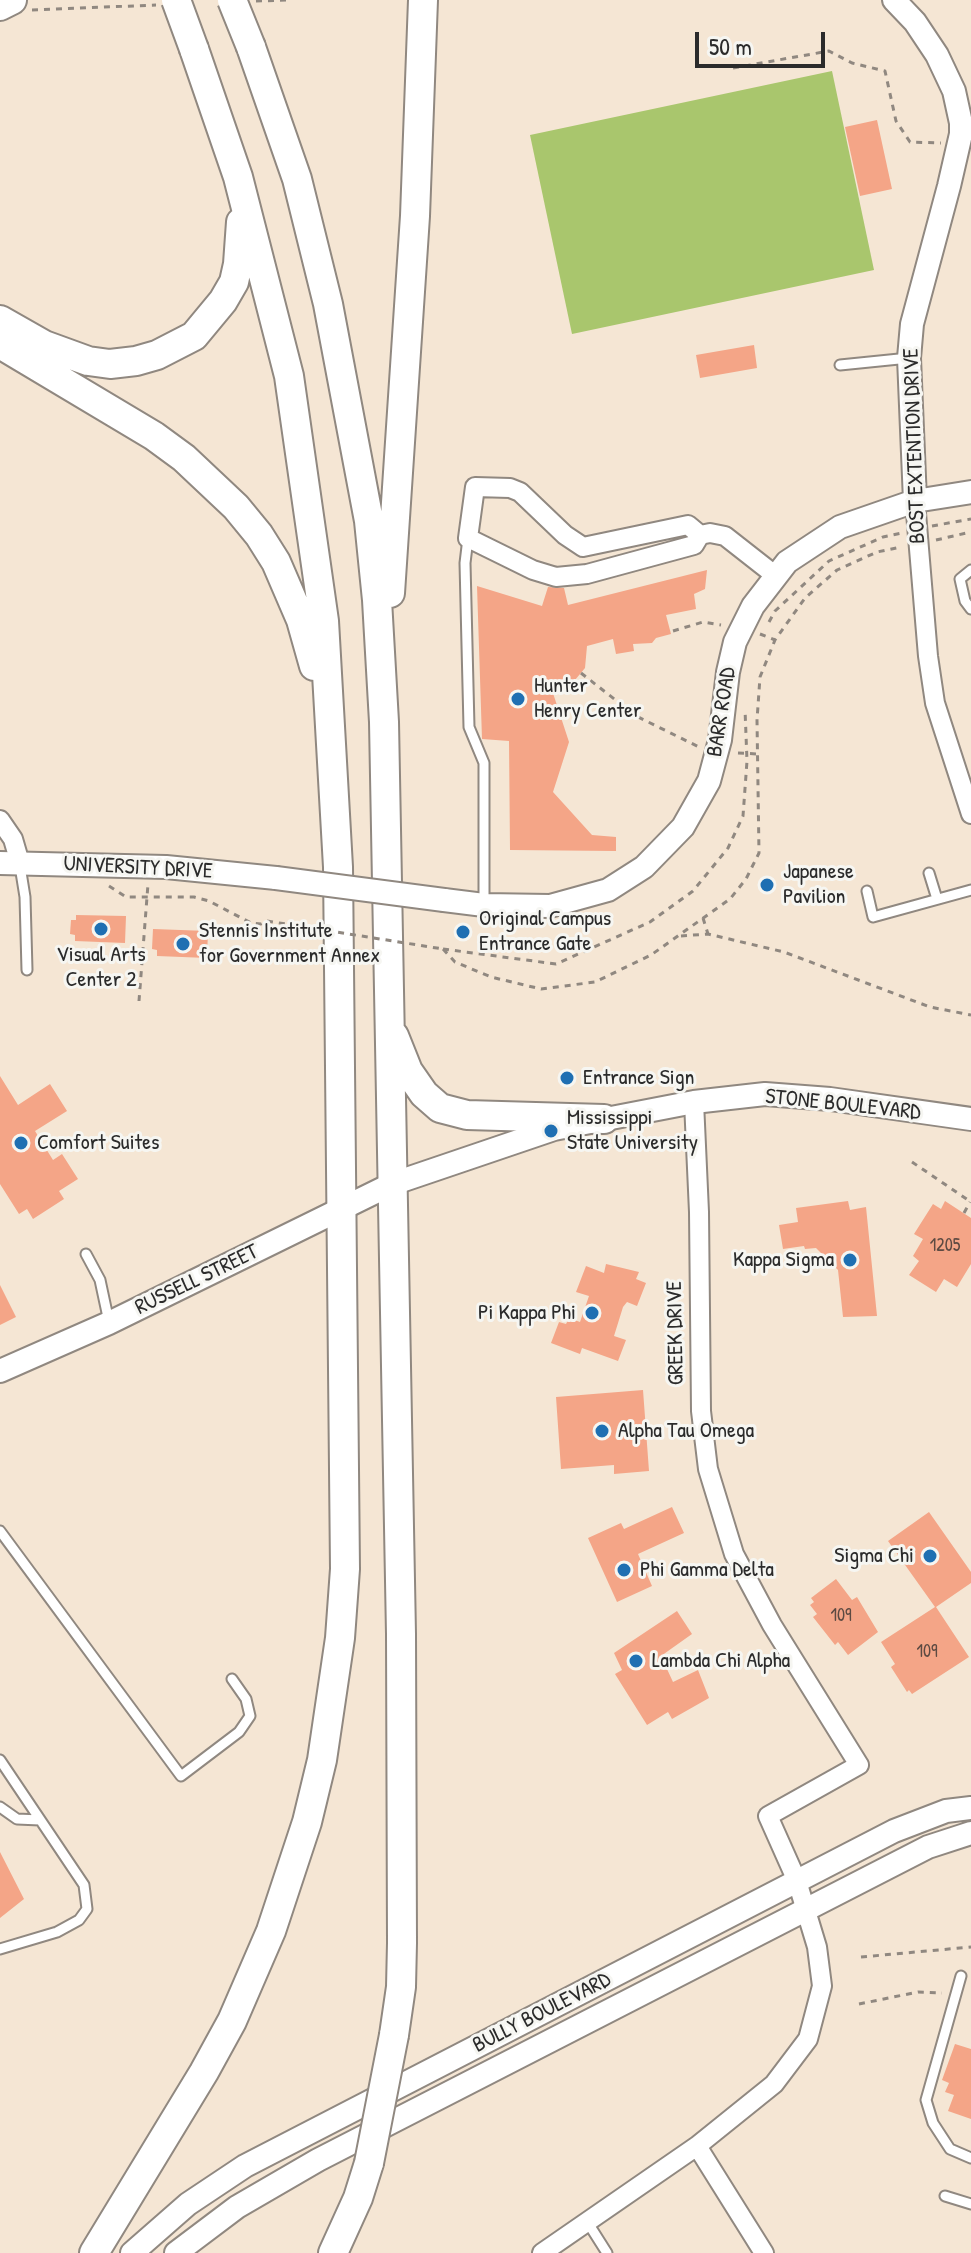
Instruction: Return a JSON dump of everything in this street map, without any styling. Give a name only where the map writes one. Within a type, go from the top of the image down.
[{"type":"main road","points":[[384,722],[392,546],[415,216],[423,0]]},
{"type":"main road","points":[[237,1],[297,179],[328,304],[351,416],[369,521],[384,722],[403,1891],[401,1987],[369,2163],[358,2198],[333,2253]]},
{"type":"main road","points":[[94,2253],[204,2072],[232,2021],[271,1931],[290,1878],[319,1775],[336,1669],[345,1569],[338,867],[324,621],[289,376],[238,177],[194,49],[170,2]]},
{"type":"main road","points":[[0,320],[44,345],[88,361],[110,364],[136,361],[177,347],[210,320],[234,282],[241,246],[238,177]]},
{"type":"main road","points":[[0,344],[154,436],[184,458],[236,507],[259,535],[276,562],[301,620],[317,676],[333,780]]},
{"type":"main road","points":[[388,1020],[408,1071],[424,1094],[440,1108],[467,1115],[604,1119]]},
{"type":"street","name":"BOST EXTENTION DRIVE","points":[[894,0],[915,22],[937,55],[954,91],[963,130],[915,309],[909,358],[918,544],[935,703],[971,814]]},
{"type":"street","points":[[700,535],[688,525],[583,547],[565,535],[520,492],[510,488],[475,487],[468,538],[545,575],[556,577],[587,574],[694,545],[700,535],[710,533],[725,536],[776,576]]},
{"type":"street","name":"BARR ROAD","points":[[276,878],[484,905],[550,906],[591,896],[625,881],[660,854],[683,827],[709,781],[718,751],[735,642],[753,606],[787,562],[840,527],[915,501],[971,492]]},
{"type":"street","points":[[583,547],[587,574]]},
{"type":"street","points":[[0,820],[13,839],[10,863]]},
{"type":"street","name":"UNIVERSITY DRIVE","points":[[10,863],[166,867],[276,878]]},
{"type":"street","name":"STONE BOULEVARD","points":[[392,1184],[554,1129],[694,1102],[778,1095],[830,1099],[971,1119]]},
{"type":"street","name":"GREEK DRIVE","points":[[694,1102],[699,1212],[701,1411],[708,1469],[734,1554],[772,1625],[859,1765],[768,1816],[797,1881]]},
{"type":"street","name":"RUSSELL STREET","points":[[0,1371],[109,1323],[392,1184]]},
{"type":"street","name":"BULLY BOULEVARD","points":[[132,2253],[188,2204],[245,2166],[919,1820],[946,1811],[971,1808]]},
{"type":"street","name":"BULLY BOULEVARD","points":[[176,2253],[224,2215],[284,2179],[928,1847],[971,1833]]},
{"type":"street","points":[[542,2253],[697,2146],[774,2084],[808,2039],[822,1986],[817,1947],[797,1881]]},
{"type":"street","points":[[697,2146],[764,2253]]},
{"type":"lane","points":[[840,365],[909,358]]},
{"type":"lane","points":[[468,538],[465,563],[469,727],[484,763],[484,905]]},
{"type":"lane","points":[[971,570],[960,579],[965,601],[971,609]]},
{"type":"lane","points":[[10,863],[25,897],[27,970]]},
{"type":"lane","points":[[929,873],[937,899]]},
{"type":"lane","points":[[867,891],[873,917],[971,890]]},
{"type":"lane","points":[[86,1254],[100,1280],[109,1323]]},
{"type":"lane","points":[[0,1531],[181,1776],[239,1732],[250,1716],[246,1699],[232,1679]]},
{"type":"lane","points":[[0,1760],[84,1885],[87,1909],[79,1920],[57,1932],[0,1949]]},
{"type":"lane","points":[[0,1807],[17,1819],[40,1820]]},
{"type":"lane","points":[[961,1976],[926,2100],[933,2123],[950,2149],[971,2158]]},
{"type":"lane","points":[[945,2196],[971,2204]]},
{"type":"lane","points":[[588,2223],[607,2253]]},
{"type":"path","points":[[237,1],[290,0]]},
{"type":"path","points":[[11,5],[170,2]]},
{"type":"path","points":[[733,68],[829,51],[852,63],[885,71],[896,121],[910,142],[963,130]]},
{"type":"path","points":[[101,864],[103,876],[114,890],[126,897],[194,897],[209,901],[251,923],[267,921],[443,949],[455,962],[491,977],[541,989],[595,982],[651,955],[730,899],[746,879],[759,853],[757,720],[760,677],[775,640],[805,598],[837,570],[877,552],[971,532]]},
{"type":"path","points":[[581,673],[636,716],[693,745],[718,751],[758,754]]},
{"type":"path","points":[[139,1001],[148,884]]},
{"type":"path","points":[[703,918],[708,934]]},
{"type":"path","points":[[677,936],[708,934],[784,952],[930,1007],[971,1015]]},
{"type":"path","points":[[912,1162],[971,1202],[964,1213]]},
{"type":"path","points":[[861,1957],[971,1947]]},
{"type":"path","points":[[859,2004],[918,1992],[956,1994]]},
{"type":"green space","points":[[832,71],[874,270],[572,334],[530,135]]},
{"type":"building","points":[[877,120],[892,189],[860,196],[845,127]]},
{"type":"building","points":[[754,345],[757,368],[700,378],[696,355]]},
{"type":"building","name":"Hunter Henry Center","points":[[707,570],[705,589],[694,594],[696,609],[666,615],[671,634],[656,638],[652,643],[633,644],[634,651],[616,654],[613,639],[587,646],[585,668],[575,680],[551,687],[569,742],[553,792],[592,835],[616,837],[616,851],[510,850],[509,741],[482,739],[477,586],[542,606],[548,587],[564,588],[568,605]]},
{"type":"building","name":"Visual Arts Center 2","points":[[76,915],[126,916],[125,943],[75,941],[75,935],[70,934],[71,920],[76,920]]},
{"type":"building","name":"Stennis Institute for Government Annex","points":[[153,929],[208,931],[207,958],[157,956],[157,950],[152,949]]},
{"type":"building","name":"Comfort Suites","points":[[0,1076],[18,1105],[50,1084],[67,1111],[35,1131],[53,1160],[62,1154],[78,1179],[59,1191],[64,1199],[33,1219],[27,1209],[19,1214],[0,1184]]},
{"type":"building","name":"Kappa Sigma","points":[[848,1201],[850,1210],[866,1207],[877,1316],[843,1317],[838,1270],[816,1248],[783,1249],[779,1225],[798,1222],[796,1208]]},
{"type":"building","points":[[945,1201],[971,1218],[971,1264],[957,1287],[944,1279],[936,1292],[909,1275],[919,1261],[913,1256],[923,1239],[914,1234],[933,1204],[941,1209]]},
{"type":"building","name":"Pi Kappa Phi","points":[[606,1264],[639,1272],[636,1279],[646,1283],[637,1306],[627,1302],[623,1307],[614,1336],[626,1340],[618,1361],[582,1348],[580,1354],[551,1343],[559,1322],[566,1324],[569,1318],[580,1322],[589,1296],[576,1292],[586,1266],[604,1273]]},
{"type":"building","points":[[0,1285],[16,1317],[0,1325]]},
{"type":"building","name":"Alpha Tau Omega","points":[[643,1390],[649,1471],[614,1474],[614,1465],[561,1469],[556,1397]]},
{"type":"building","name":"Phi Gamma Delta","points":[[672,1507],[684,1533],[638,1554],[652,1586],[617,1602],[588,1538],[621,1523],[624,1529]]},
{"type":"building","points":[[929,1512],[971,1572],[971,1583],[936,1607],[969,1657],[912,1694],[909,1690],[907,1692],[891,1667],[895,1664],[881,1642],[935,1607],[888,1541]]},
{"type":"building","name":"Sigma Chi","points":[[836,1579],[852,1600],[857,1597],[878,1632],[848,1655],[838,1642],[835,1645],[813,1617],[817,1614],[810,1605],[814,1602],[811,1598]]},
{"type":"building","name":"Lambda Chi Alpha","points":[[677,1611],[692,1634],[661,1656],[673,1682],[698,1670],[709,1698],[672,1719],[668,1712],[647,1725],[615,1674],[622,1670],[614,1653]]},
{"type":"building","points":[[0,1852],[24,1899],[0,1918]]},
{"type":"building","points":[[955,2044],[971,2049],[971,2119],[948,2111],[954,2095],[945,2092],[949,2083],[942,2080]]},
{"type":"place","name":"Hunter Henry Center","points":[[518,699]]},
{"type":"place","name":"Japanese Pavilion","points":[[767,885]]},
{"type":"place","name":"Visual Arts Center 2","points":[[101,929]]},
{"type":"place","name":"Original Campus Entrance Gate","points":[[463,932]]},
{"type":"place","name":"Stennis Institute for Government Annex","points":[[183,944]]},
{"type":"place","name":"Entrance Sign","points":[[567,1078]]},
{"type":"place","name":"Mississippi State University","points":[[551,1131]]},
{"type":"place","name":"Comfort Suites","points":[[21,1143]]},
{"type":"place","name":"Kappa Sigma","points":[[850,1260]]},
{"type":"place","name":"Pi Kappa Phi","points":[[592,1313]]},
{"type":"place","name":"Alpha Tau Omega","points":[[602,1431]]},
{"type":"place","name":"Sigma Chi","points":[[930,1556]]},
{"type":"place","name":"Phi Gamma Delta","points":[[624,1570]]},
{"type":"place","name":"Lambda Chi Alpha","points":[[636,1661]]}]
